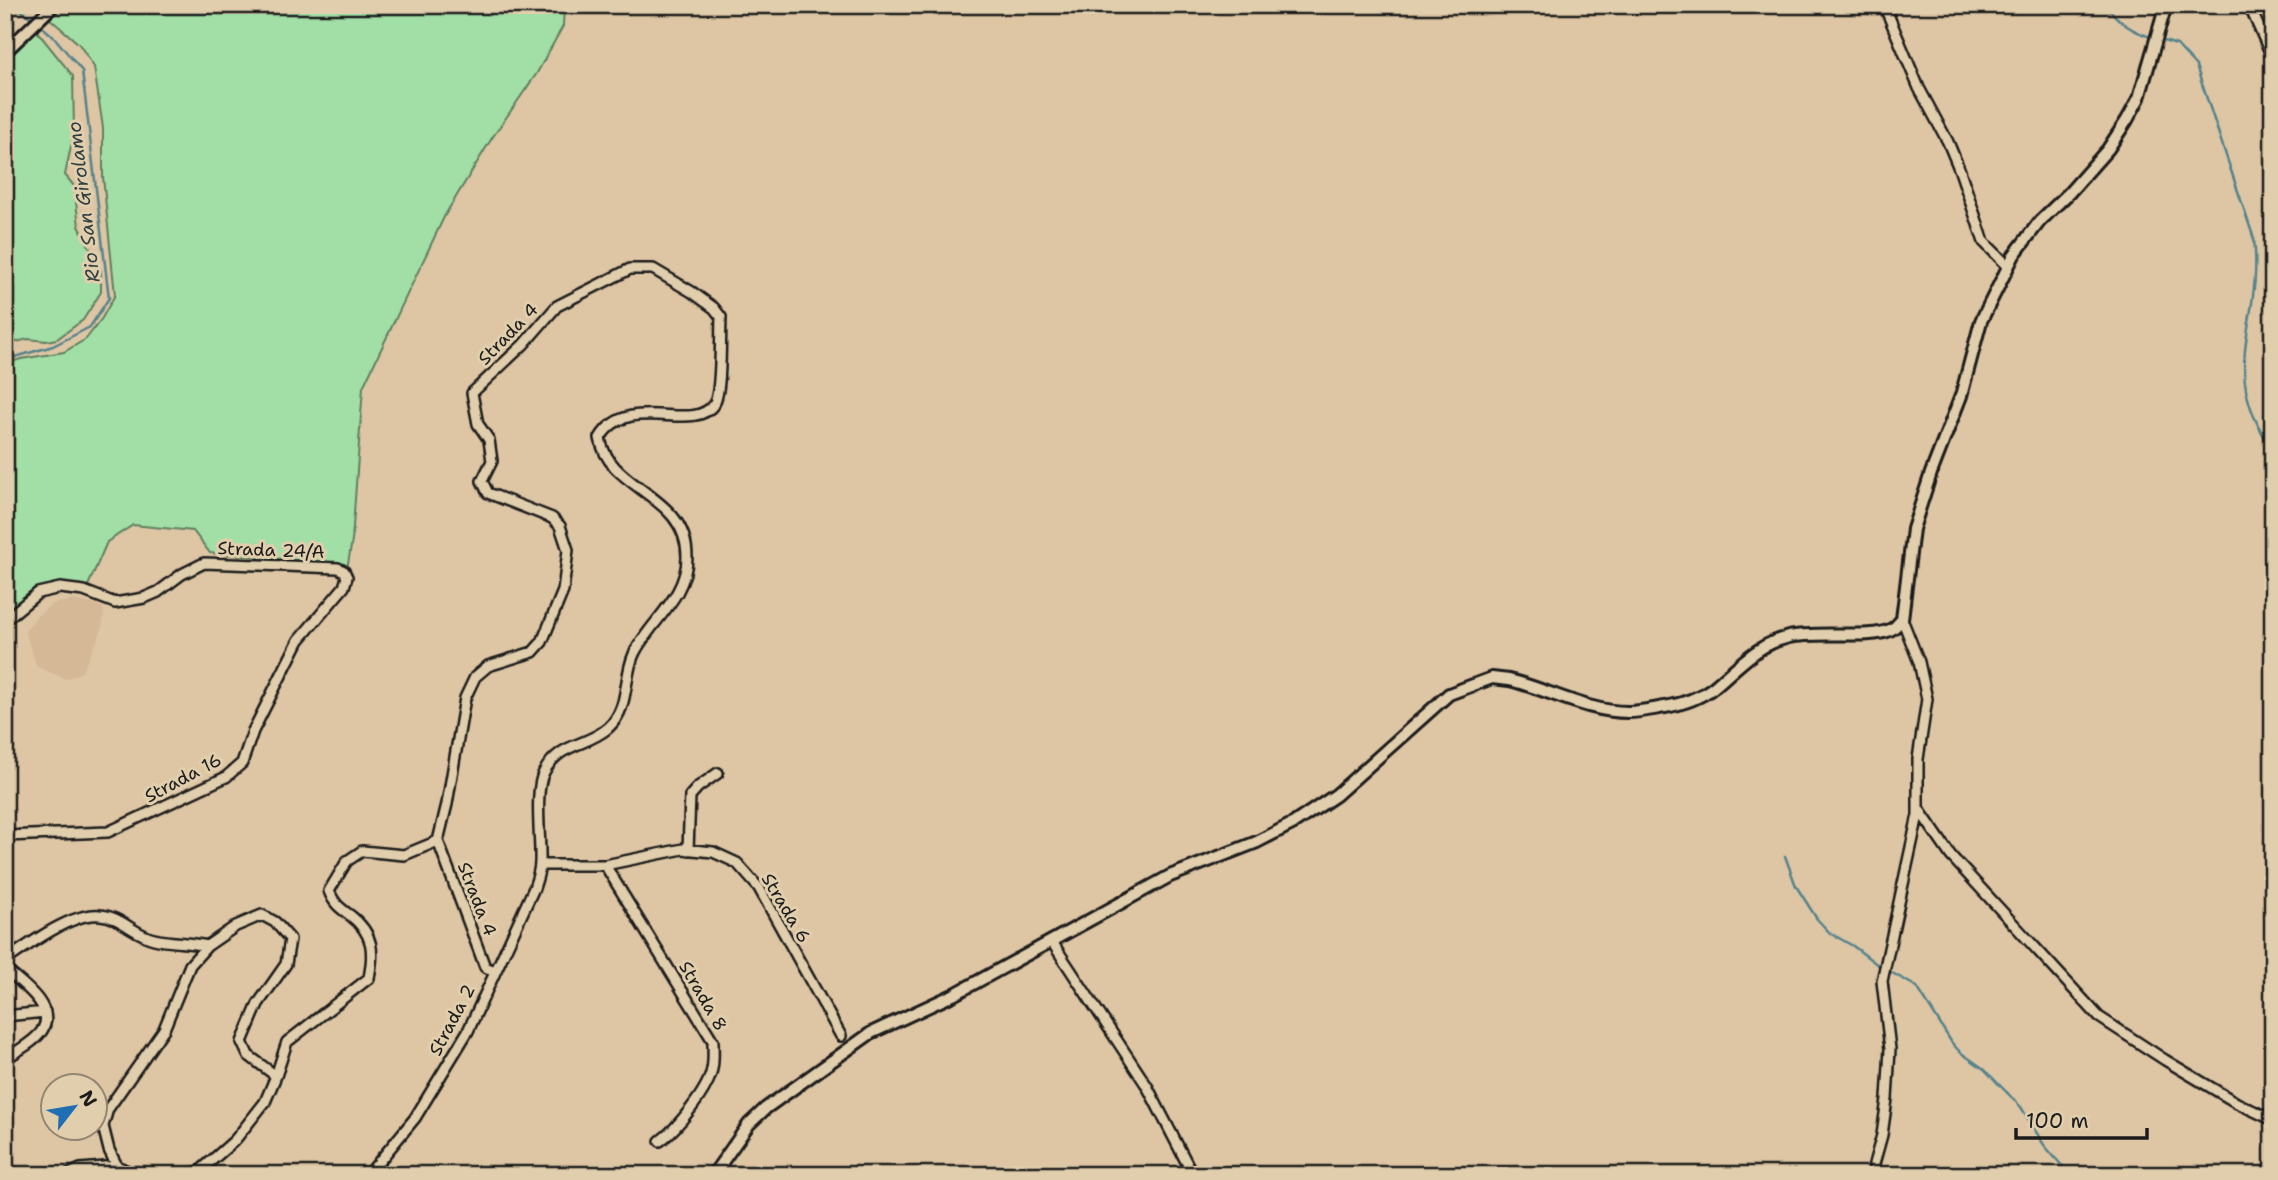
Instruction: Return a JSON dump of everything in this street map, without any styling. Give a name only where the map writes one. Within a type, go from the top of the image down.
[{"type":"street","points":[[5,52],[54,5]]},
{"type":"street","points":[[1884,5],[1919,88],[1952,152],[1984,242],[2007,265]]},
{"type":"street","points":[[1876,1175],[1874,1164],[1882,1135],[1890,1049],[1882,981],[1918,808],[1918,759],[1927,699],[1919,662],[1902,619],[1913,529],[1961,396],[1981,321],[2007,265],[2040,221],[2108,149],[2139,98],[2165,7],[2178,5]]},
{"type":"street","points":[[2249,5],[2273,59]]},
{"type":"street","name":"Strada 4","points":[[495,971],[485,967],[438,841],[461,729],[464,698],[475,677],[488,666],[533,652],[542,642],[563,591],[568,550],[560,526],[552,518],[488,493],[482,481],[492,461],[489,440],[478,424],[472,393],[523,345],[557,306],[630,269],[653,269],[692,292],[722,317],[719,381],[715,403],[707,412],[682,417],[639,414],[629,416],[606,427],[600,438],[602,452],[617,471],[655,498],[674,518],[684,538],[687,558],[683,580],[664,615],[645,636],[634,656],[629,669],[627,693],[618,715],[607,728],[552,757],[541,776],[540,866]]},
{"type":"street","name":"Strada 24/A","points":[[5,620],[38,593],[60,588],[84,591],[115,603],[144,598],[159,592],[182,573],[204,563],[338,568],[346,574]]},
{"type":"street","name":"Strada 16","points":[[5,836],[108,832],[226,777],[242,763],[253,731],[299,639],[346,584],[346,574]]},
{"type":"street","points":[[713,1175],[749,1124],[766,1108],[871,1033],[953,995],[1170,876],[1257,842],[1294,823],[1336,795],[1449,694],[1492,678],[1626,712],[1678,705],[1712,689],[1759,647],[1786,637],[1812,633],[1875,634],[1892,630],[1902,619]]},
{"type":"street","points":[[688,850],[690,796],[718,773]]},
{"type":"street","points":[[1918,808],[1951,856],[2099,1017],[2237,1103],[2273,1120]]},
{"type":"street","points":[[190,1175],[201,1170],[235,1140],[265,1102],[287,1042],[369,978],[372,944],[354,919],[335,905],[329,891],[347,861],[362,851],[404,855],[438,841]]},
{"type":"street","name":"Strada 6","points":[[540,866],[606,865],[688,850],[713,852],[737,863],[759,888],[841,1036]]},
{"type":"street","name":"Strada 8","points":[[606,865],[713,1041],[712,1070],[705,1088],[670,1134],[660,1141]]},
{"type":"street","name":"Strada 2","points":[[368,1175],[415,1118],[468,1031],[534,888],[540,866]]},
{"type":"street","points":[[5,961],[71,920],[100,915],[153,939],[207,946]]},
{"type":"street","points":[[117,1166],[109,1150],[103,1126],[108,1109],[164,1029],[190,965],[207,946],[236,926],[261,915],[275,922],[290,939],[286,964],[258,1004],[242,1042],[247,1055],[276,1076]]},
{"type":"street","points":[[1052,942],[1147,1086],[1193,1175]]},
{"type":"street","points":[[5,970],[36,997],[45,1013],[46,1023],[41,1031],[5,1059]]},
{"type":"street","points":[[5,1016],[45,1013]]},
{"type":"street","points":[[67,1175],[80,1169],[117,1166],[136,1175]]},
{"type":"shaded area","points":[[74,600],[101,606],[104,611],[102,629],[82,672],[66,679],[37,667],[25,631],[37,616],[52,604]]},
{"type":"green space","points":[[61,5],[564,5],[563,26],[537,73],[492,138],[445,215],[363,387],[352,541],[347,569],[329,563],[210,553],[193,531],[133,525],[107,542],[88,586],[63,584],[42,588],[23,598],[5,616],[5,364],[64,352],[86,339],[115,295],[103,177],[103,128],[94,67],[79,44],[49,18]]},
{"type":"green space","points":[[36,30],[73,76],[74,132],[65,175],[74,186],[79,226],[101,271],[101,292],[83,320],[57,339],[28,339],[5,345],[5,60]]},
{"type":"waterway","name":"Rio San Girolamo","points":[[14,5],[34,20]]},
{"type":"waterway","points":[[2106,5],[2127,26],[2154,38]]},
{"type":"waterway","name":"Rio San Girolamo","points":[[5,360],[53,346],[90,327],[109,298],[82,71],[54,37],[39,24]]},
{"type":"waterway","points":[[2160,40],[2177,45],[2196,66],[2254,239],[2253,296],[2244,369],[2247,394],[2256,421],[2273,450]]},
{"type":"waterway","points":[[1785,856],[1796,886],[1817,919],[1830,933],[1878,965]]},
{"type":"waterway","points":[[1887,970],[1917,987],[1952,1043],[1984,1069],[2021,1107],[2044,1145],[2070,1175]]}]
